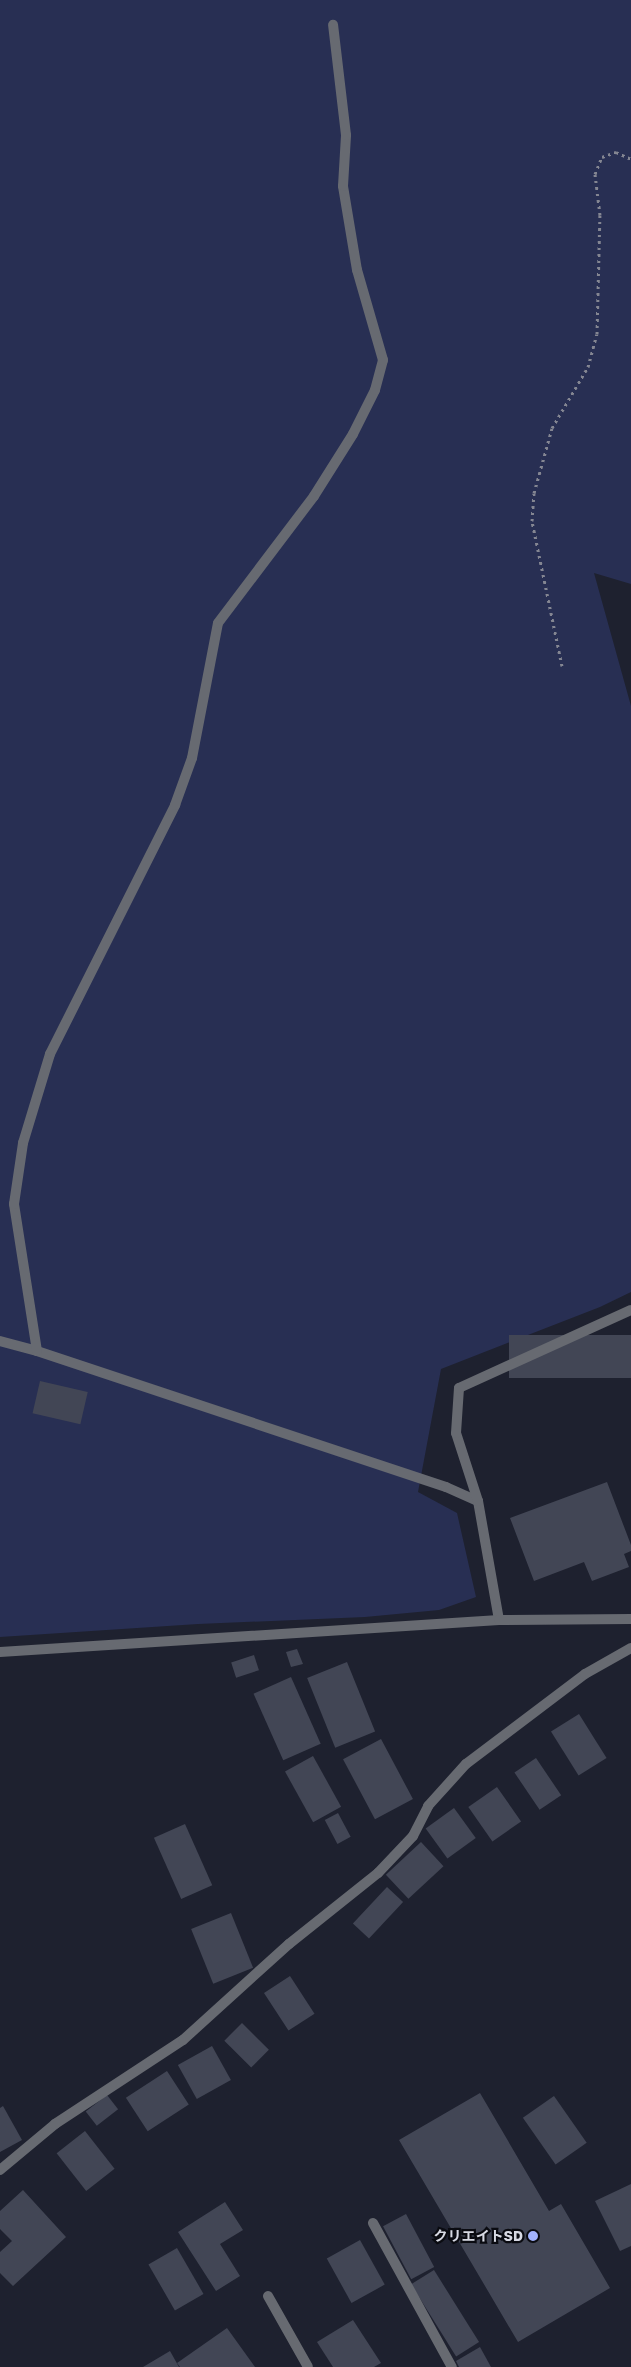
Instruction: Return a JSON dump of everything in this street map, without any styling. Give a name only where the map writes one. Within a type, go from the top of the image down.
[{"type":"street","points":[[37,1351],[14,1204],[23,1143],[50,1054],[174,805],[192,758],[218,623],[314,496],[353,434],[375,390],[382,360],[357,270],[342,186],[346,136],[333,25]]},
{"type":"street","points":[[499,1620],[478,1501],[456,1434],[459,1388],[631,1310]]},
{"type":"street","points":[[0,1341],[37,1351],[446,1487],[478,1501]]},
{"type":"street","points":[[0,1652],[499,1620],[631,1619]]},
{"type":"street","points":[[0,2170],[55,2124],[183,2040],[289,1944],[378,1873],[412,1836],[428,1806],[466,1764],[585,1674],[631,1648]]},
{"type":"street","points":[[373,2223],[452,2367]]},
{"type":"street","points":[[268,2296],[308,2367]]},
{"type":"path","points":[[562,666],[532,521],[534,493],[552,428],[588,367],[596,341],[600,215],[595,174],[602,157],[616,152],[631,160]]},
{"type":"shaded area","points":[[0,0],[631,0],[631,584],[594,573],[631,706],[631,1292],[600,1307],[441,1369],[418,1492],[457,1513],[476,1597],[439,1610],[365,1617],[198,1624],[0,1637]]},
{"type":"building","points":[[509,1335],[631,1335],[631,1378],[509,1378]]},
{"type":"building","points":[[40,1381],[88,1392],[80,1424],[33,1413]]},
{"type":"building","points":[[607,1482],[631,1545],[631,1551],[624,1554],[629,1567],[592,1581],[584,1562],[534,1581],[510,1518]]},
{"type":"building","points":[[297,1649],[303,1664],[291,1667],[286,1652]]},
{"type":"building","points":[[254,1655],[259,1670],[236,1678],[231,1662]]},
{"type":"building","points":[[347,1662],[375,1732],[335,1748],[307,1678]]},
{"type":"building","points":[[291,1677],[321,1744],[283,1760],[254,1694]]},
{"type":"building","points":[[579,1714],[607,1758],[579,1776],[551,1731]]},
{"type":"building","points":[[381,1739],[413,1799],[375,1819],[343,1759]]},
{"type":"building","points":[[313,1756],[341,1807],[313,1822],[285,1772]]},
{"type":"building","points":[[536,1758],[561,1795],[540,1810],[514,1773]]},
{"type":"building","points":[[497,1787],[521,1821],[492,1841],[468,1807]]},
{"type":"building","points":[[454,1808],[476,1838],[447,1859],[426,1829]]},
{"type":"building","points":[[338,1813],[351,1837],[337,1844],[325,1820]]},
{"type":"building","points":[[185,1824],[212,1885],[181,1899],[154,1838]]},
{"type":"building","points":[[421,1842],[444,1866],[408,1899],[386,1875]]},
{"type":"building","points":[[387,1887],[403,1902],[369,1939],[353,1924]]},
{"type":"building","points":[[231,1913],[253,1968],[213,1984],[191,1929]]},
{"type":"building","points":[[290,1976],[315,2014],[289,2031],[264,1993]]},
{"type":"building","points":[[242,2023],[269,2050],[251,2068],[224,2041]]},
{"type":"building","points":[[212,2046],[231,2080],[197,2099],[178,2065]]},
{"type":"building","points":[[167,2071],[189,2105],[148,2131],[126,2098]]},
{"type":"building","points":[[480,2093],[549,2211],[561,2204],[610,2288],[518,2342],[399,2140]]},
{"type":"building","points":[[107,2095],[118,2109],[97,2126],[86,2112]]},
{"type":"building","points":[[554,2096],[587,2143],[556,2164],[523,2118]]},
{"type":"building","points":[[3,2106],[22,2140],[0,2152],[0,2108]]},
{"type":"building","points":[[85,2131],[115,2169],[86,2191],[57,2153]]},
{"type":"building","points":[[631,2184],[631,2246],[620,2251],[595,2201]]},
{"type":"building","points":[[23,2190],[66,2237],[13,2286],[0,2273],[0,2252],[12,2241],[0,2229],[0,2211]]},
{"type":"building","points":[[225,2202],[243,2230],[220,2244],[240,2276],[216,2291],[178,2232]]},
{"type":"building","points":[[406,2214],[434,2267],[411,2279],[383,2226]]},
{"type":"building","points":[[360,2240],[385,2285],[351,2303],[327,2258]]},
{"type":"building","points":[[177,2248],[204,2294],[175,2310],[148,2264]]},
{"type":"building","points":[[434,2270],[479,2342],[456,2356],[411,2284]]},
{"type":"building","points":[[353,2320],[381,2363],[374,2367],[333,2367],[317,2342]]},
{"type":"building","points":[[227,2328],[255,2367],[180,2367],[177,2363]]},
{"type":"building","points":[[480,2347],[491,2367],[459,2367],[456,2361]]},
{"type":"building","points":[[170,2351],[179,2367],[143,2367]]},
{"type":"place","name":"クリエイトSD","points":[[533,2236]]}]
